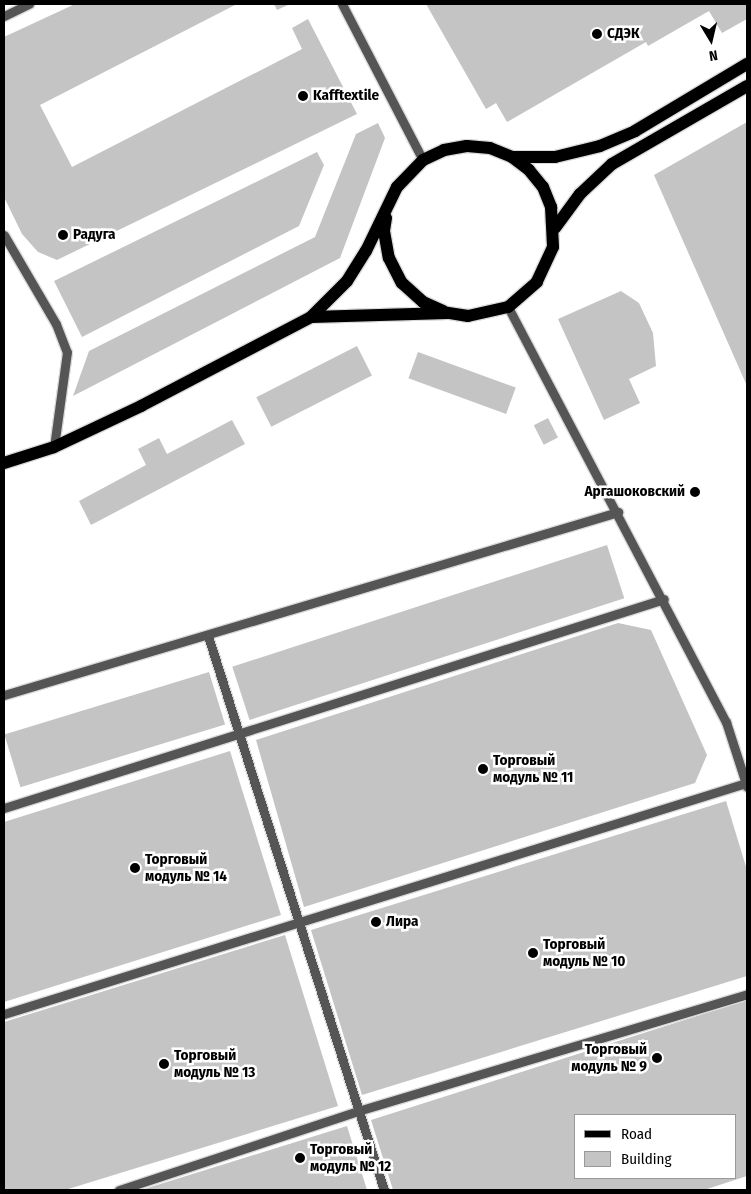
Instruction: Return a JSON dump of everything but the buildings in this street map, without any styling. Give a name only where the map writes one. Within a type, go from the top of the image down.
[{"type":"main road","points":[[512,157],[555,157],[600,146],[635,131],[747,64]]},
{"type":"main road","points":[[555,228],[580,194],[612,164],[747,86]]},
{"type":"main road","points":[[4,463],[54,447],[141,406],[311,317],[347,281],[397,187],[422,160],[444,150],[467,146],[490,148],[512,157],[529,170],[543,187],[551,207],[555,228],[553,248],[537,282],[508,307],[468,316],[448,313],[311,317]]},
{"type":"main road","points":[[389,204],[384,231],[389,258],[398,275],[423,302],[448,313]]},
{"type":"main road","points":[[4,458],[24,456]]},
{"type":"lane","points":[[4,16],[29,4]]},
{"type":"lane","points":[[342,4],[422,160]]},
{"type":"lane","points":[[4,235],[56,324],[67,352],[54,447]]},
{"type":"lane","points":[[4,1014],[298,921],[747,785],[726,722],[664,599],[508,307]]},
{"type":"lane","points":[[4,695],[208,636],[618,512]]},
{"type":"lane","points":[[4,808],[664,599]]},
{"type":"lane","points":[[208,636],[384,1190]]},
{"type":"lane","points":[[119,1190],[358,1111],[747,994]]},
{"type":"place","name":"СДЭК","points":[[597,34]]},
{"type":"place","name":"Kafftextile","points":[[303,96]]},
{"type":"place","name":"Радуга","points":[[63,235]]},
{"type":"place","name":"Аргашоковский","points":[[695,492]]},
{"type":"place","name":"Торговый модуль № 11","points":[[483,769]]},
{"type":"place","name":"Торговый модуль № 14","points":[[135,868]]},
{"type":"place","name":"Лира","points":[[376,922]]},
{"type":"place","name":"Торговый модуль № 10","points":[[533,953]]},
{"type":"place","name":"Торговый модуль № 9","points":[[657,1058]]},
{"type":"place","name":"Торговый модуль № 13","points":[[164,1064]]},
{"type":"place","name":"Торговый модуль № 12","points":[[300,1158]]}]
